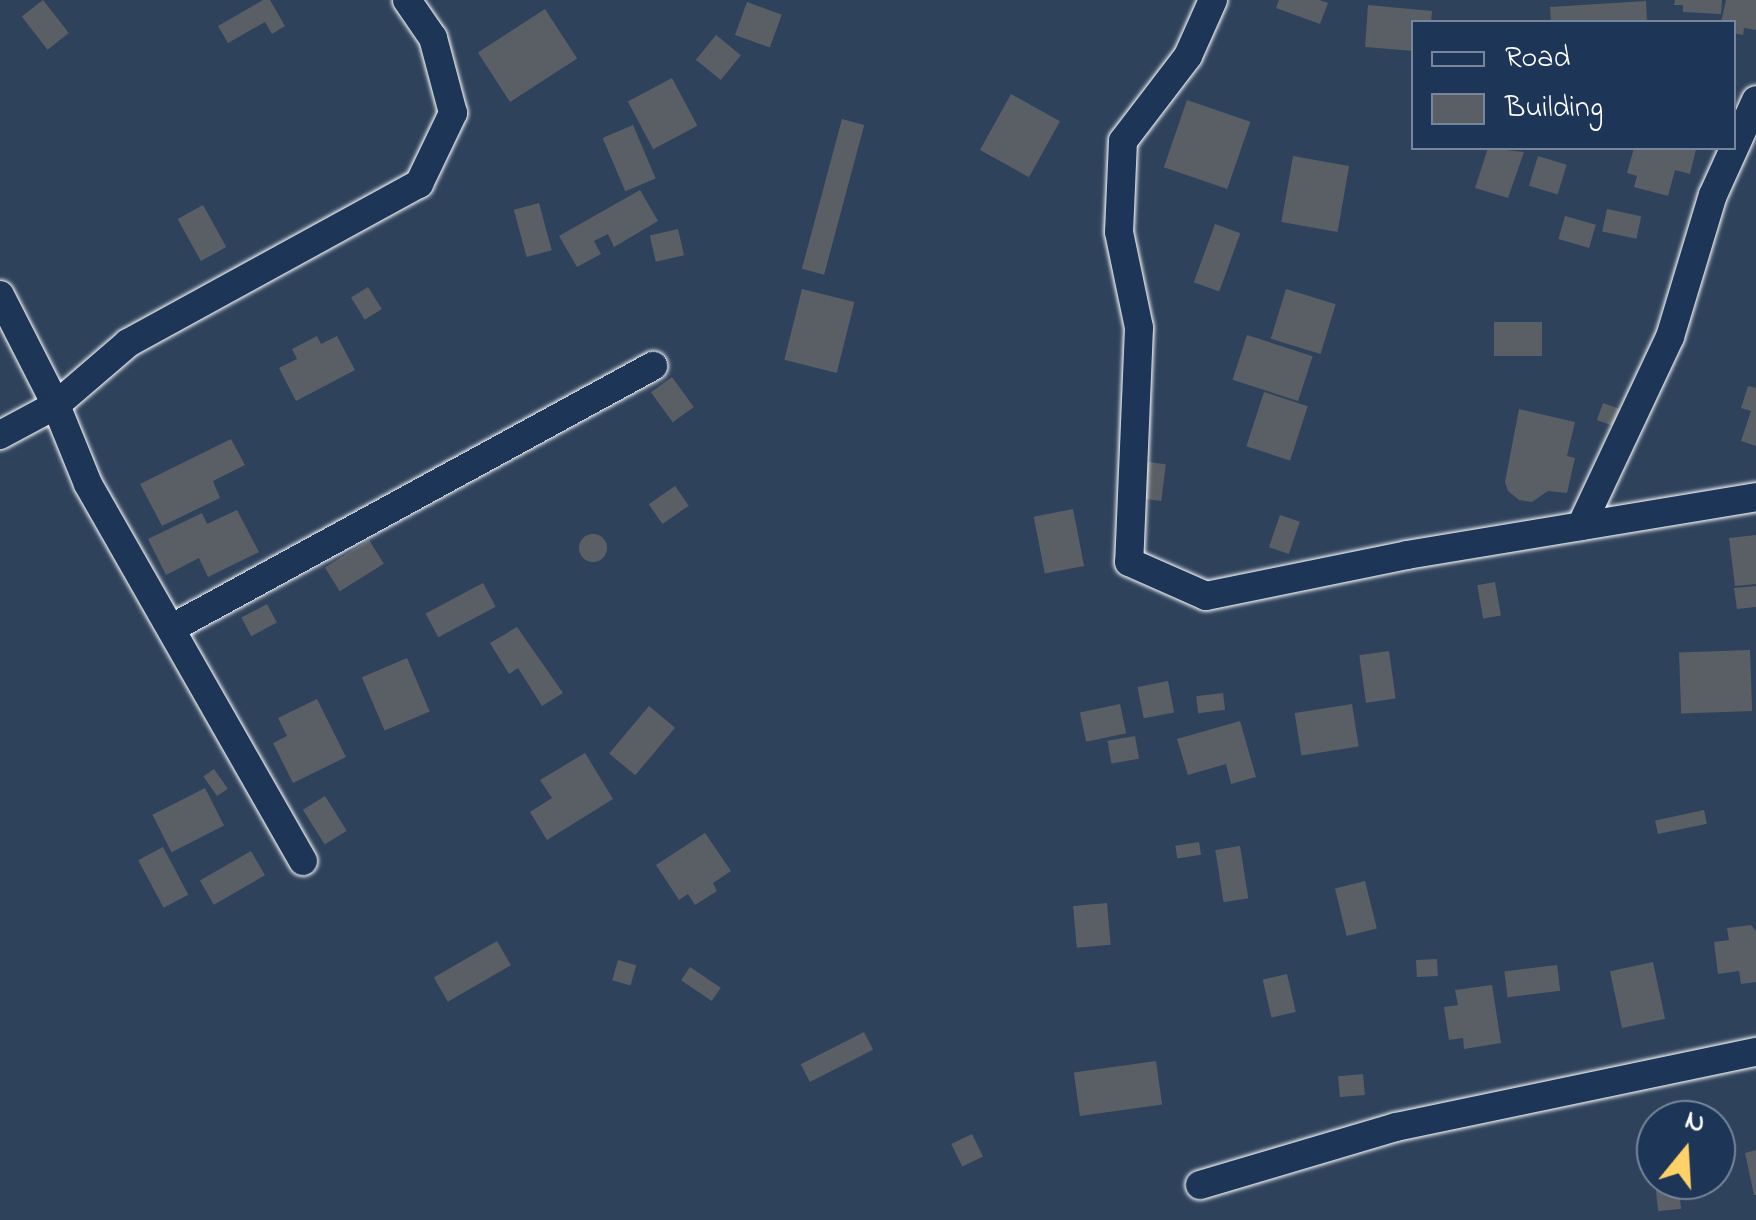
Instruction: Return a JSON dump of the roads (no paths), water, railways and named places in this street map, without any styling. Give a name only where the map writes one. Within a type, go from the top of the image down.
[{"type":"street","points":[[0,435],[56,406],[128,343],[419,184],[453,113],[433,38],[406,0]]},
{"type":"street","points":[[1212,0],[1188,56],[1123,141],[1119,232],[1139,328],[1129,562],[1206,596],[1408,555],[1756,498]]},
{"type":"street","points":[[1736,143],[1756,100]]},
{"type":"street","points":[[1582,526],[1670,337],[1712,194],[1733,150]]},
{"type":"street","points":[[0,295],[56,406],[88,484],[303,861]]},
{"type":"street","points":[[172,628],[653,366]]},
{"type":"street","points":[[1200,1185],[1396,1127],[1756,1052]]}]
